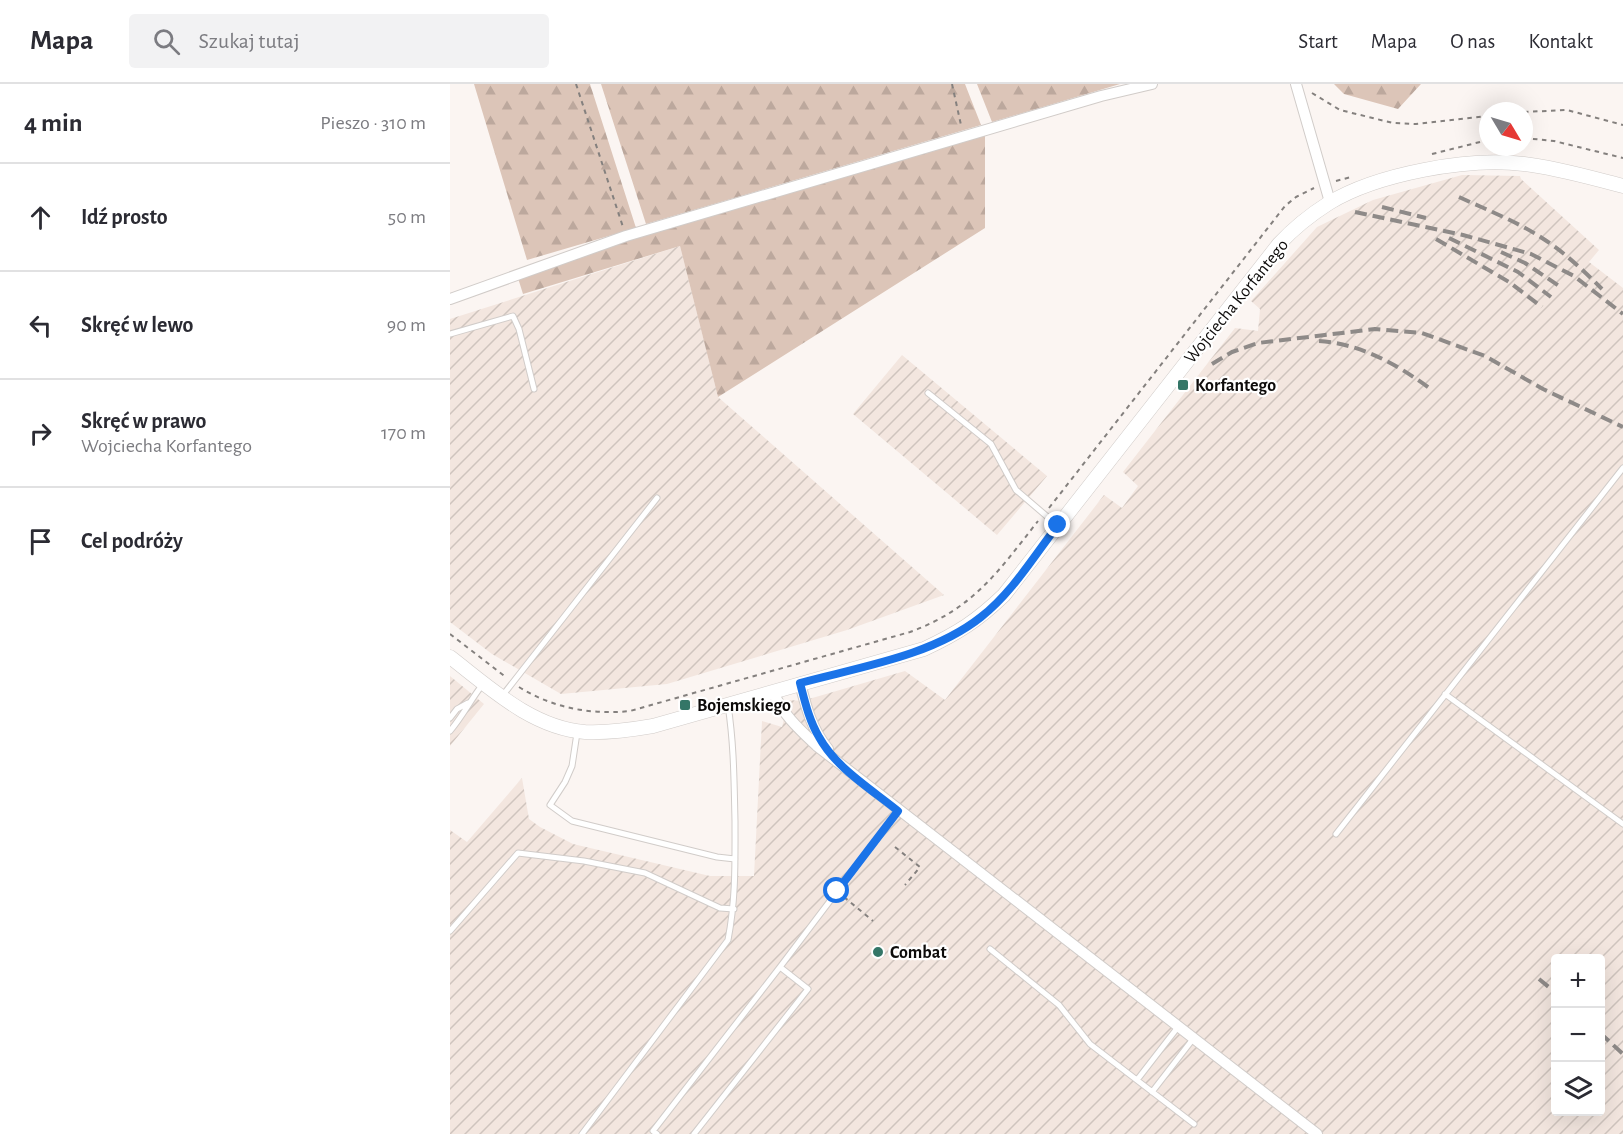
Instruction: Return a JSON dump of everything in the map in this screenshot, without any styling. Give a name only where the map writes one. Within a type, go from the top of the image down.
[{"type":"street","points":[[450,298],[626,236],[1101,96],[1152,84]]},
{"type":"street","points":[[1300,86],[1330,202]]},
{"type":"street","name":"Wojciecha Korfantego","points":[[450,657],[534,717],[578,731],[615,732],[653,726],[924,649],[957,634],[981,617],[1004,595],[1279,244],[1300,224],[1330,202],[1408,174],[1472,163],[1498,162],[1534,166],[1623,186]]},
{"type":"street","points":[[800,683],[808,714],[819,738],[837,761]]},
{"type":"street","points":[[773,691],[789,718],[817,746],[1317,1134]]},
{"type":"lane","points":[[450,334],[513,316],[519,329],[534,389]]},
{"type":"lane","points":[[928,393],[991,444],[1017,490],[1058,525]]},
{"type":"lane","points":[[1336,834],[1623,468]]},
{"type":"lane","points":[[502,696],[657,498]]},
{"type":"lane","points":[[450,731],[484,683]]},
{"type":"lane","points":[[1445,694],[1623,824]]},
{"type":"lane","points":[[450,718],[468,703]]},
{"type":"lane","points":[[582,1134],[728,940],[734,909],[735,859],[734,742],[728,704]]},
{"type":"lane","points":[[578,731],[572,766],[550,805],[572,821],[717,857],[735,859]]},
{"type":"lane","points":[[657,1134],[653,1131],[898,811]]},
{"type":"lane","points":[[450,930],[518,853],[584,861],[645,873],[720,908],[734,909]]},
{"type":"lane","points":[[990,950],[1059,1005],[1090,1044],[1194,1124]]},
{"type":"lane","points":[[694,1134],[808,989],[780,968]]},
{"type":"lane","points":[[1137,1080],[1178,1027]]},
{"type":"lane","points":[[1152,1092],[1193,1039]]},
{"type":"path","points":[[576,84],[626,236]]},
{"type":"path","points":[[952,84],[964,137]]},
{"type":"path","points":[[1300,86],[1340,110],[1393,123],[1416,124],[1479,117]]},
{"type":"path","points":[[1533,112],[1567,110],[1623,125]]},
{"type":"path","points":[[1533,139],[1554,141],[1623,158]]},
{"type":"path","points":[[1423,157],[1479,142]]},
{"type":"path","points":[[450,634],[514,683],[537,697],[567,708],[604,713],[630,711],[910,632],[947,615],[981,590],[1003,566],[1285,206],[1303,192],[1359,174]]},
{"type":"path","points":[[895,847],[920,867],[905,885]]},
{"type":"path","points":[[837,891],[873,921]]},
{"type":"shaded area","points":[[1462,175],[1520,176],[1599,250],[1589,262],[1623,288],[1623,1134],[450,1134],[450,830],[467,842],[522,778],[529,819],[573,844],[710,876],[754,876],[762,721],[782,727],[789,700],[802,701],[905,671],[945,700],[1104,495],[1122,508],[1138,486],[1123,472],[1235,328],[1258,331],[1260,309],[1251,301],[1317,227],[1373,200]]},
{"type":"shaded area","points":[[680,246],[718,397],[944,595],[847,630],[667,684],[561,694],[492,654],[450,622],[450,319]]},
{"type":"shaded area","points":[[902,355],[1047,476],[997,535],[853,414]]},
{"type":"shaded area","points":[[450,676],[484,704],[450,746]]},
{"type":"green space","points":[[474,84],[590,84],[636,228],[527,260]]},
{"type":"green space","points":[[601,84],[965,84],[981,125],[646,224]]},
{"type":"green space","points":[[977,84],[1120,84],[992,122]]},
{"type":"green space","points":[[1334,84],[1421,84],[1398,109],[1344,94]]},
{"type":"green space","points":[[985,136],[985,228],[718,397],[680,246],[523,294],[517,275],[964,137]]},
{"type":"railway","points":[[1459,197],[1512,221],[1542,238],[1558,249],[1602,289]]},
{"type":"railway","points":[[1382,207],[1426,218]]},
{"type":"railway","points":[[1355,212],[1463,235],[1531,254],[1574,276],[1623,314]]},
{"type":"railway","points":[[1449,238],[1518,272],[1551,297]]},
{"type":"railway","points":[[1436,239],[1509,282],[1542,307]]},
{"type":"railway","points":[[1501,252],[1525,263],[1559,286]]},
{"type":"railway","points":[[1212,364],[1232,352],[1258,343],[1375,329],[1422,333],[1485,356],[1543,389],[1623,427]]},
{"type":"railway","points":[[1319,341],[1350,346],[1379,357],[1432,390]]},
{"type":"railway","points":[[1539,979],[1551,989]]},
{"type":"railway","points":[[1605,1038],[1623,1054]]},
{"type":"place","name":"Korfantego","points":[[1183,385]]},
{"type":"place","name":"Bojemskiego","points":[[685,705]]},
{"type":"place","name":"Combat","points":[[878,952]]},
{"type":"route","points":[[837,891],[898,811],[837,761],[819,738],[808,714],[800,683],[924,649],[957,634],[981,617],[1004,595],[1058,525]]}]
